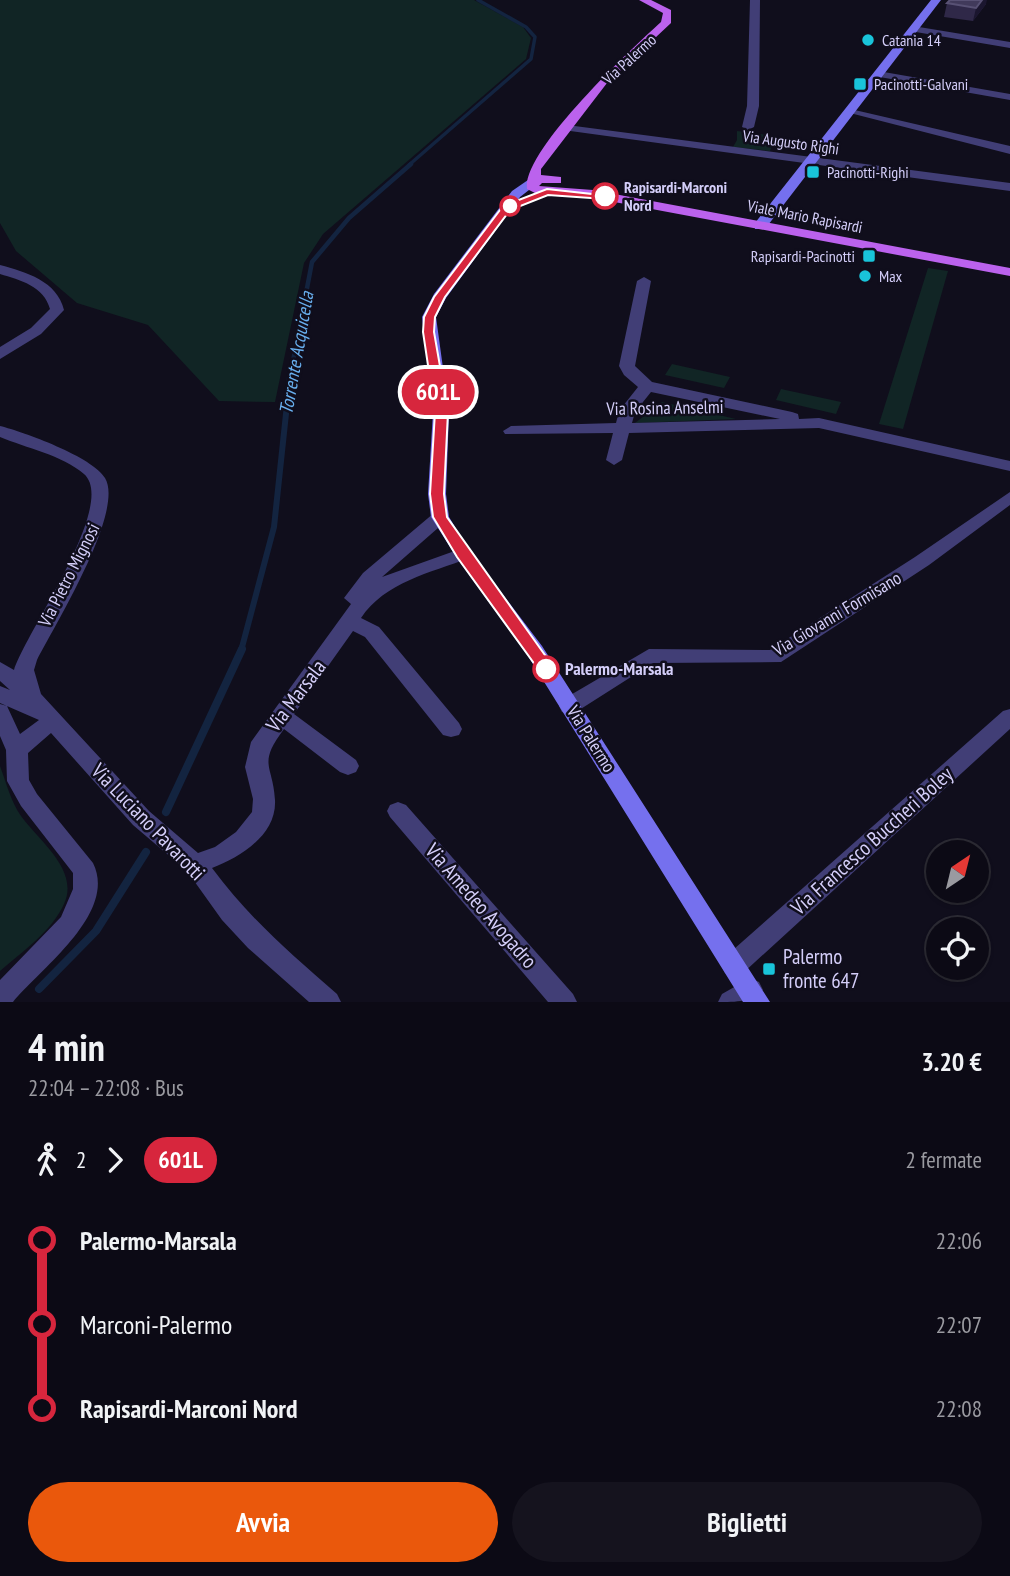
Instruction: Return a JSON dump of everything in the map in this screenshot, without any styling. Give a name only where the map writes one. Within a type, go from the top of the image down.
[{"type":"main road","name":"Via Palermo","points":[[644,0],[668,12],[666,23],[603,81],[535,169],[533,181],[516,194],[439,297],[429,317],[441,412],[437,494],[440,517],[463,554],[535,651],[734,965],[746,998]]},
{"type":"main road","points":[[760,226],[936,0]]},
{"type":"main road","points":[[543,159],[554,186]]},
{"type":"main road","points":[[533,181],[534,189],[554,186]]},
{"type":"main road","points":[[507,208],[554,186]]},
{"type":"main road","name":"Viale Mario Rapisardi","points":[[554,186],[1010,272]]},
{"type":"street","points":[[748,127],[753,106],[755,0]]},
{"type":"street","points":[[913,29],[1010,45]]},
{"type":"street","points":[[878,74],[1010,97]]},
{"type":"street","points":[[850,110],[1010,150]]},
{"type":"street","name":"Via Augusto Righi","points":[[567,128],[1010,187]]},
{"type":"street","points":[[0,269],[35,282],[52,296],[57,310],[36,331],[0,354]]},
{"type":"street","name":"Via Rosina Anselmi","points":[[645,281],[627,366],[629,372],[647,386],[1010,466]]},
{"type":"street","points":[[614,460],[627,411],[647,386]]},
{"type":"street","name":"Via Rosina Anselmi","points":[[511,431],[819,423]]},
{"type":"street","name":"Via Pietro Mignosi","points":[[0,431],[88,466],[100,482],[103,493],[100,513],[93,531],[39,633],[8,677]]},
{"type":"street","name":"Via Giovanni Formisano","points":[[569,706],[649,656],[774,657],[952,541],[1010,497]]},
{"type":"street","points":[[348,621],[356,593],[440,517]]},
{"type":"street","points":[[348,621],[372,591],[463,554]]},
{"type":"street","points":[[348,621],[372,632],[451,729]]},
{"type":"street","name":"Via Marsala","points":[[195,864],[223,854],[244,839],[256,826],[263,813],[264,799],[256,767],[262,742],[348,621]]},
{"type":"street","points":[[8,677],[50,719],[17,750]]},
{"type":"street","name":"Via Luciano Pavarotti","points":[[8,677],[31,697],[141,818],[195,864],[231,913],[285,967],[328,1002]]},
{"type":"street","points":[[0,712],[17,750],[18,781],[29,800],[85,870],[87,881],[78,910],[60,934],[0,999]]},
{"type":"street","points":[[282,716],[348,766]]},
{"type":"street","name":"Via Francesco Buccheri Boley","points":[[734,965],[1010,717]]},
{"type":"street","name":"Via Amedeo Avogadro","points":[[398,811],[564,1002]]},
{"type":"green space","points":[[0,0],[474,0],[523,27],[531,38],[526,59],[323,234],[304,263],[275,402],[219,401],[148,325],[77,303],[16,251],[0,223]]},
{"type":"green space","points":[[737,131],[776,136],[770,151],[733,147],[737,140]]},
{"type":"green space","points":[[928,268],[948,271],[903,429],[879,424]]},
{"type":"green space","points":[[672,364],[730,377],[724,388],[665,375]]},
{"type":"green space","points":[[781,389],[841,402],[836,414],[776,400]]},
{"type":"green space","points":[[662,402],[736,419],[635,423]]},
{"type":"green space","points":[[0,766],[17,810],[62,868],[67,891],[64,904],[52,923],[0,971]]},
{"type":"building","points":[[950,0],[982,0],[976,8],[947,3]]},
{"type":"waterway","name":"Torrente Acquicella","points":[[409,165],[531,59],[535,37],[526,27],[478,0]]},
{"type":"waterway","name":"Torrente Acquicella","points":[[290,377],[312,262],[349,218],[411,164]]},
{"type":"waterway","name":"Torrente Acquicella","points":[[241,651],[274,527],[290,376]]},
{"type":"waterway","name":"Torrente Acquicella","points":[[166,812],[242,649]]},
{"type":"waterway","name":"Torrente Acquicella","points":[[39,989],[96,931],[146,852]]},
{"type":"bus line","name":"601L","points":[[546,669],[463,554],[440,517],[437,494],[441,412],[429,317],[439,297],[507,208],[517,201],[552,191],[605,196]]},
{"type":"place","name":"Catania 14","points":[[868,40]]},
{"type":"place","name":"Pacinotti-Galvani","points":[[860,84]]},
{"type":"place","name":"Pacinotti-Righi","points":[[813,172]]},
{"type":"place","name":"Rapisardi-Marconi Nord","points":[[605,196]]},
{"type":"place","name":"Rapisardi-Pacinotti","points":[[869,256]]},
{"type":"place","name":"Max","points":[[865,276]]},
{"type":"place","name":"Palermo-Marsala","points":[[546,669]]},
{"type":"place","name":"Palermo fronte 647","points":[[769,969]]}]
